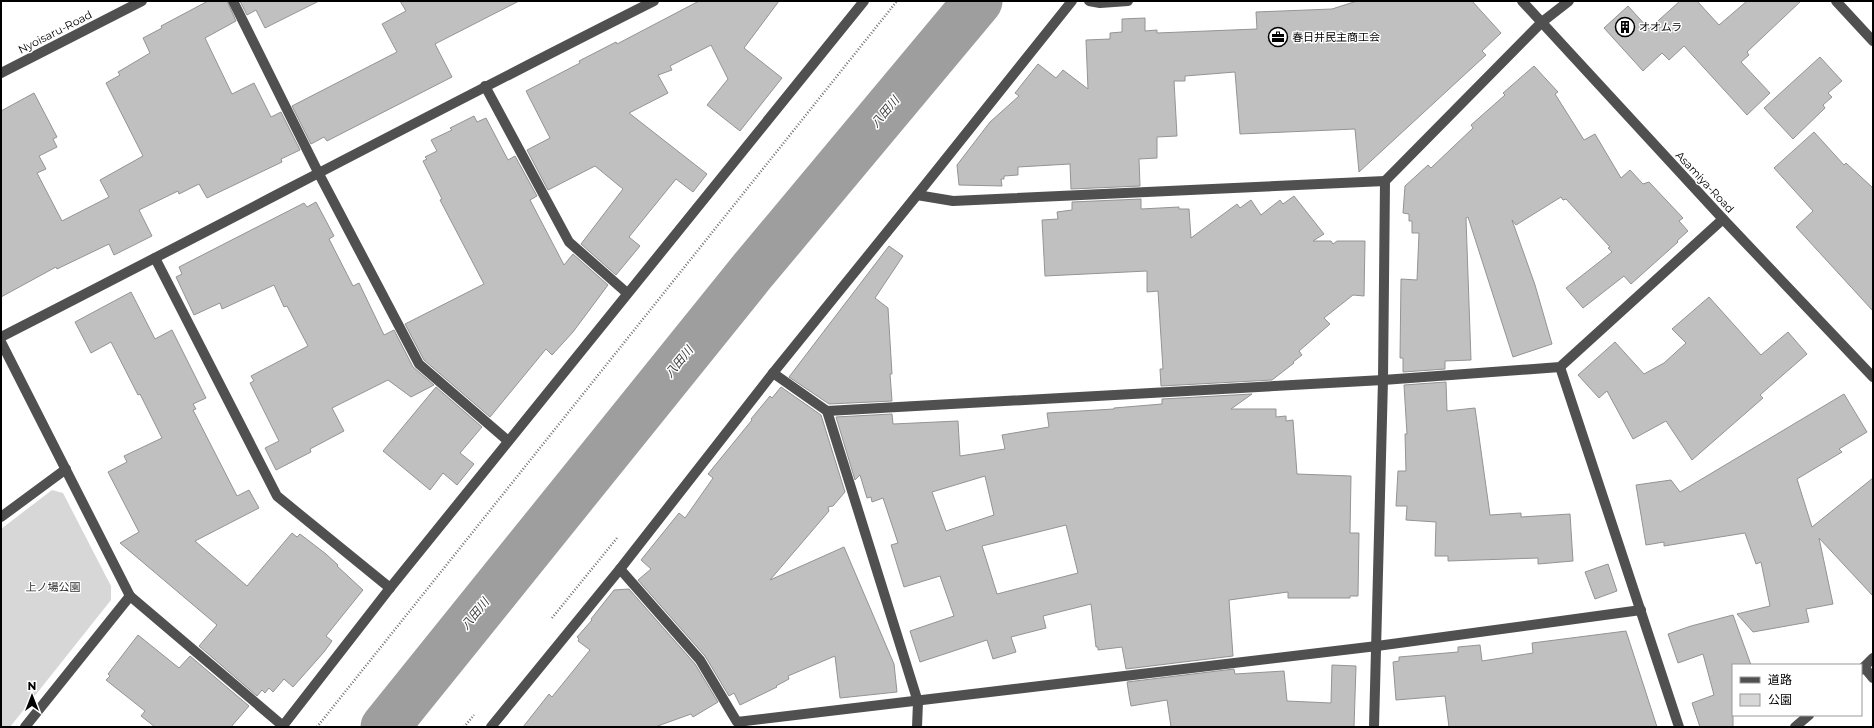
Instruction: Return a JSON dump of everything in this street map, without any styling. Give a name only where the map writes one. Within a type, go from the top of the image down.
[{"type":"street","name":"Nyoisaru-Road","points":[[1,73],[142,1]]},
{"type":"street","points":[[233,1],[319,174],[419,364],[508,441]]},
{"type":"street","points":[[1,337],[319,174],[485,86],[654,1]]},
{"type":"street","points":[[1,342],[130,596],[282,726],[508,441],[864,1]]},
{"type":"street","points":[[492,727],[620,569],[773,372],[917,196],[1072,1]]},
{"type":"street","points":[[1090,1],[1100,3],[1128,1]]},
{"type":"street","name":"Asamiya-Road","points":[[1522,1],[1723,219],[1873,377]]},
{"type":"street","points":[[917,196],[953,201],[1385,181],[1542,22],[1569,1]]},
{"type":"street","points":[[1836,1],[1873,41]]},
{"type":"street","points":[[485,86],[569,242],[628,293]]},
{"type":"street","points":[[1374,727],[1377,646],[1385,181]]},
{"type":"street","points":[[826,411],[1382,380],[1560,367],[1723,219]]},
{"type":"street","points":[[155,258],[277,496],[390,588]]},
{"type":"street","points":[[1560,367],[1680,727]]},
{"type":"street","points":[[773,372],[826,411],[918,702],[917,727]]},
{"type":"street","points":[[1,517],[66,469]]},
{"type":"street","points":[[620,569],[700,660],[737,722],[918,702],[1377,646],[1641,610]]},
{"type":"street","points":[[25,727],[130,596]]},
{"type":"street","points":[[1873,658],[1862,668],[1873,678]]},
{"type":"street","points":[[1795,727],[1808,716]]},
{"type":"path","points":[[317,727],[897,1]]},
{"type":"green space","name":"上ノ場公園","points":[[52,490],[63,493],[111,586],[111,600],[10,727],[1,727],[1,529]]},
{"type":"building","points":[[208,1],[227,1],[236,21],[205,38],[232,94],[254,83],[271,117],[281,112],[300,150],[281,159],[282,162],[207,198],[199,184],[179,194],[178,191],[139,210],[152,236],[114,255],[109,244],[57,269],[56,267],[1,297],[1,111],[34,93],[57,137],[53,139],[57,147],[39,156],[46,169],[37,173],[62,221],[109,197],[100,180],[143,156],[106,83],[120,75],[118,72],[150,53],[143,38],[162,28],[161,26]]},
{"type":"building","points":[[240,1],[319,1],[265,28],[256,10],[247,15]]},
{"type":"building","points":[[400,1],[519,1],[435,44],[452,77],[327,141],[324,137],[311,144],[292,106],[397,52],[382,24],[406,11]]},
{"type":"building","points":[[699,1],[779,1],[744,48],[782,78],[740,131],[707,105],[728,79],[711,45],[670,66],[672,70],[658,75],[668,93],[629,113],[707,174],[693,192],[676,179],[629,237],[640,246],[616,275],[581,244],[623,189],[595,166],[548,190],[527,150],[550,138],[526,91],[580,63],[579,61],[616,42],[617,44]]},
{"type":"building","points":[[1357,1],[1472,1],[1501,33],[1482,51],[1486,55],[1359,172],[1355,129],[1240,134],[1235,72],[1185,76],[1185,81],[1174,81],[1177,136],[1157,137],[1157,158],[1139,159],[1140,186],[1071,189],[1070,164],[1018,167],[1018,175],[1004,176],[1004,179],[1001,179],[1002,186],[959,185],[957,165],[990,122],[1019,96],[1015,93],[1038,64],[1056,78],[1063,70],[1088,89],[1086,40],[1110,39],[1110,33],[1122,32],[1122,19],[1145,18],[1145,31],[1157,30],[1157,33],[1257,29],[1256,12],[1332,9]]},
{"type":"building","points":[[1680,1],[1697,1],[1719,25],[1747,1],[1801,1],[1747,52],[1749,55],[1741,62],[1770,93],[1747,115],[1684,46],[1669,60],[1662,53],[1643,71],[1604,28],[1628,6],[1649,29]]},
{"type":"building","points":[[1820,57],[1842,81],[1828,93],[1832,97],[1823,105],[1825,108],[1793,139],[1764,108]]},
{"type":"building","points":[[1534,66],[1558,92],[1555,94],[1584,140],[1595,134],[1621,178],[1630,170],[1643,184],[1649,182],[1683,218],[1679,221],[1688,231],[1677,241],[1678,242],[1631,284],[1624,276],[1583,308],[1566,288],[1612,252],[1608,248],[1610,247],[1566,199],[1563,200],[1561,197],[1516,225],[1512,220],[1535,285],[1552,344],[1513,357],[1468,217],[1466,218],[1471,360],[1445,361],[1445,369],[1403,372],[1403,358],[1400,358],[1401,279],[1417,280],[1419,233],[1412,233],[1412,221],[1409,221],[1409,214],[1403,213],[1405,186],[1428,165],[1431,168],[1473,128],[1471,125],[1505,95],[1503,93]]},
{"type":"building","points":[[474,116],[477,122],[486,118],[508,160],[515,156],[537,196],[530,200],[564,265],[573,254],[608,285],[573,332],[552,355],[546,349],[490,417],[424,360],[405,324],[484,284],[440,200],[442,199],[423,161],[427,159],[425,157],[437,151],[431,140],[452,130],[450,128]]},
{"type":"building","points":[[1814,132],[1844,165],[1846,163],[1873,188],[1873,311],[1796,227],[1813,211],[1774,168]]},
{"type":"building","points":[[1294,196],[1324,234],[1313,241],[1331,241],[1333,244],[1337,241],[1365,241],[1364,296],[1353,295],[1324,318],[1330,324],[1299,351],[1302,355],[1293,362],[1294,363],[1272,380],[1161,386],[1160,369],[1163,369],[1158,291],[1147,292],[1147,271],[1045,276],[1042,220],[1058,219],[1057,212],[1072,210],[1072,202],[1141,199],[1141,209],[1179,207],[1179,209],[1189,209],[1191,238],[1237,204],[1240,208],[1251,200],[1261,215],[1280,200],[1283,204]]},
{"type":"building","points":[[316,202],[334,236],[329,239],[353,286],[359,283],[384,335],[394,330],[413,367],[434,385],[411,397],[388,380],[332,408],[344,431],[310,449],[311,452],[276,470],[265,448],[279,441],[250,383],[254,381],[251,376],[308,346],[287,306],[284,307],[274,285],[222,309],[220,303],[194,315],[176,277],[182,274],[179,267],[304,203],[307,207]]},
{"type":"building","points":[[889,246],[903,256],[875,298],[888,308],[892,401],[829,404],[789,377]]},
{"type":"building","points":[[131,292],[155,339],[172,330],[206,398],[193,404],[196,409],[193,410],[237,496],[249,490],[259,508],[195,541],[247,586],[292,533],[297,537],[300,534],[326,554],[363,590],[326,636],[332,641],[293,687],[284,679],[273,692],[269,688],[265,693],[262,690],[257,696],[199,646],[217,625],[120,543],[139,532],[108,472],[127,462],[124,456],[162,438],[140,394],[138,395],[111,342],[91,353],[75,322]]},
{"type":"building","points":[[1709,297],[1761,355],[1788,332],[1807,354],[1760,395],[1763,398],[1692,460],[1666,421],[1633,439],[1607,391],[1599,398],[1578,375],[1615,342],[1644,374],[1664,363],[1686,343],[1672,329]]},
{"type":"building","points":[[1446,382],[1447,411],[1475,408],[1490,515],[1521,513],[1521,517],[1570,514],[1573,561],[1538,564],[1538,558],[1448,561],[1448,556],[1435,556],[1436,522],[1406,520],[1407,506],[1396,506],[1398,471],[1406,471],[1405,434],[1407,434],[1404,385]]},
{"type":"building","points":[[436,387],[482,427],[460,453],[474,464],[457,485],[443,473],[430,490],[383,451]]},
{"type":"building","points":[[781,387],[821,415],[845,492],[833,506],[828,507],[829,511],[770,580],[844,547],[894,664],[897,692],[840,698],[835,656],[788,676],[789,679],[776,686],[777,687],[740,705],[734,693],[729,696],[705,656],[638,580],[651,569],[641,560],[679,513],[685,518],[713,478],[708,474],[770,396],[772,398]]},
{"type":"building","points":[[1252,394],[1231,409],[1276,409],[1276,417],[1286,416],[1286,421],[1293,420],[1297,474],[1351,476],[1350,533],[1359,533],[1358,596],[1350,596],[1350,598],[1288,598],[1288,592],[1229,600],[1233,656],[1126,669],[1122,647],[1098,650],[1098,647],[1096,647],[1091,604],[1043,616],[1046,628],[1011,637],[1016,652],[993,659],[987,640],[920,662],[910,631],[954,616],[940,576],[904,587],[891,545],[898,543],[883,498],[872,502],[871,497],[867,498],[860,475],[855,480],[836,417],[892,414],[893,424],[958,421],[960,456],[1005,449],[1002,435],[1049,427],[1047,413],[1114,409],[1162,404],[1162,399]],"holes":[[[985,476],[994,515],[946,531],[932,492]],[[1066,525],[1078,573],[997,594],[982,546]]]},
{"type":"building","points":[[1844,394],[1867,432],[1839,449],[1842,452],[1797,479],[1812,527],[1873,478],[1873,596],[1819,538],[1833,604],[1806,609],[1809,622],[1753,632],[1737,614],[1770,606],[1761,562],[1756,564],[1745,533],[1664,546],[1664,542],[1646,545],[1636,485],[1671,480],[1680,492]]},
{"type":"building","points":[[1608,564],[1617,591],[1595,599],[1585,572]]},
{"type":"building","points":[[629,589],[695,664],[718,702],[693,717],[691,714],[655,727],[523,727],[549,694],[552,697],[590,650],[578,641],[579,639],[577,637],[592,620],[591,619],[614,590]]},
{"type":"building","points":[[1733,615],[1751,664],[1732,664],[1733,727],[1700,727],[1692,703],[1714,695],[1703,654],[1678,663],[1668,634],[1691,626]]},
{"type":"building","points":[[1626,631],[1657,727],[1449,727],[1445,696],[1396,700],[1393,662],[1399,661],[1399,657],[1458,652],[1458,647],[1480,645],[1482,661],[1533,653],[1532,643]]},
{"type":"building","points":[[138,635],[179,668],[190,656],[249,706],[231,727],[155,727],[141,716],[145,711],[106,680],[110,676],[108,674]]},
{"type":"building","points":[[1332,665],[1356,666],[1354,727],[1171,727],[1167,700],[1131,706],[1127,682],[1234,669],[1235,674],[1284,671],[1287,701],[1331,703]]},
{"type":"waterway","name":"八田川","points":[[385,727],[750,274],[978,1]]},
{"type":"place","name":"オオムラ","points":[[1625,27]]},
{"type":"place","name":"春日井民主商工会","points":[[1278,37]]}]
